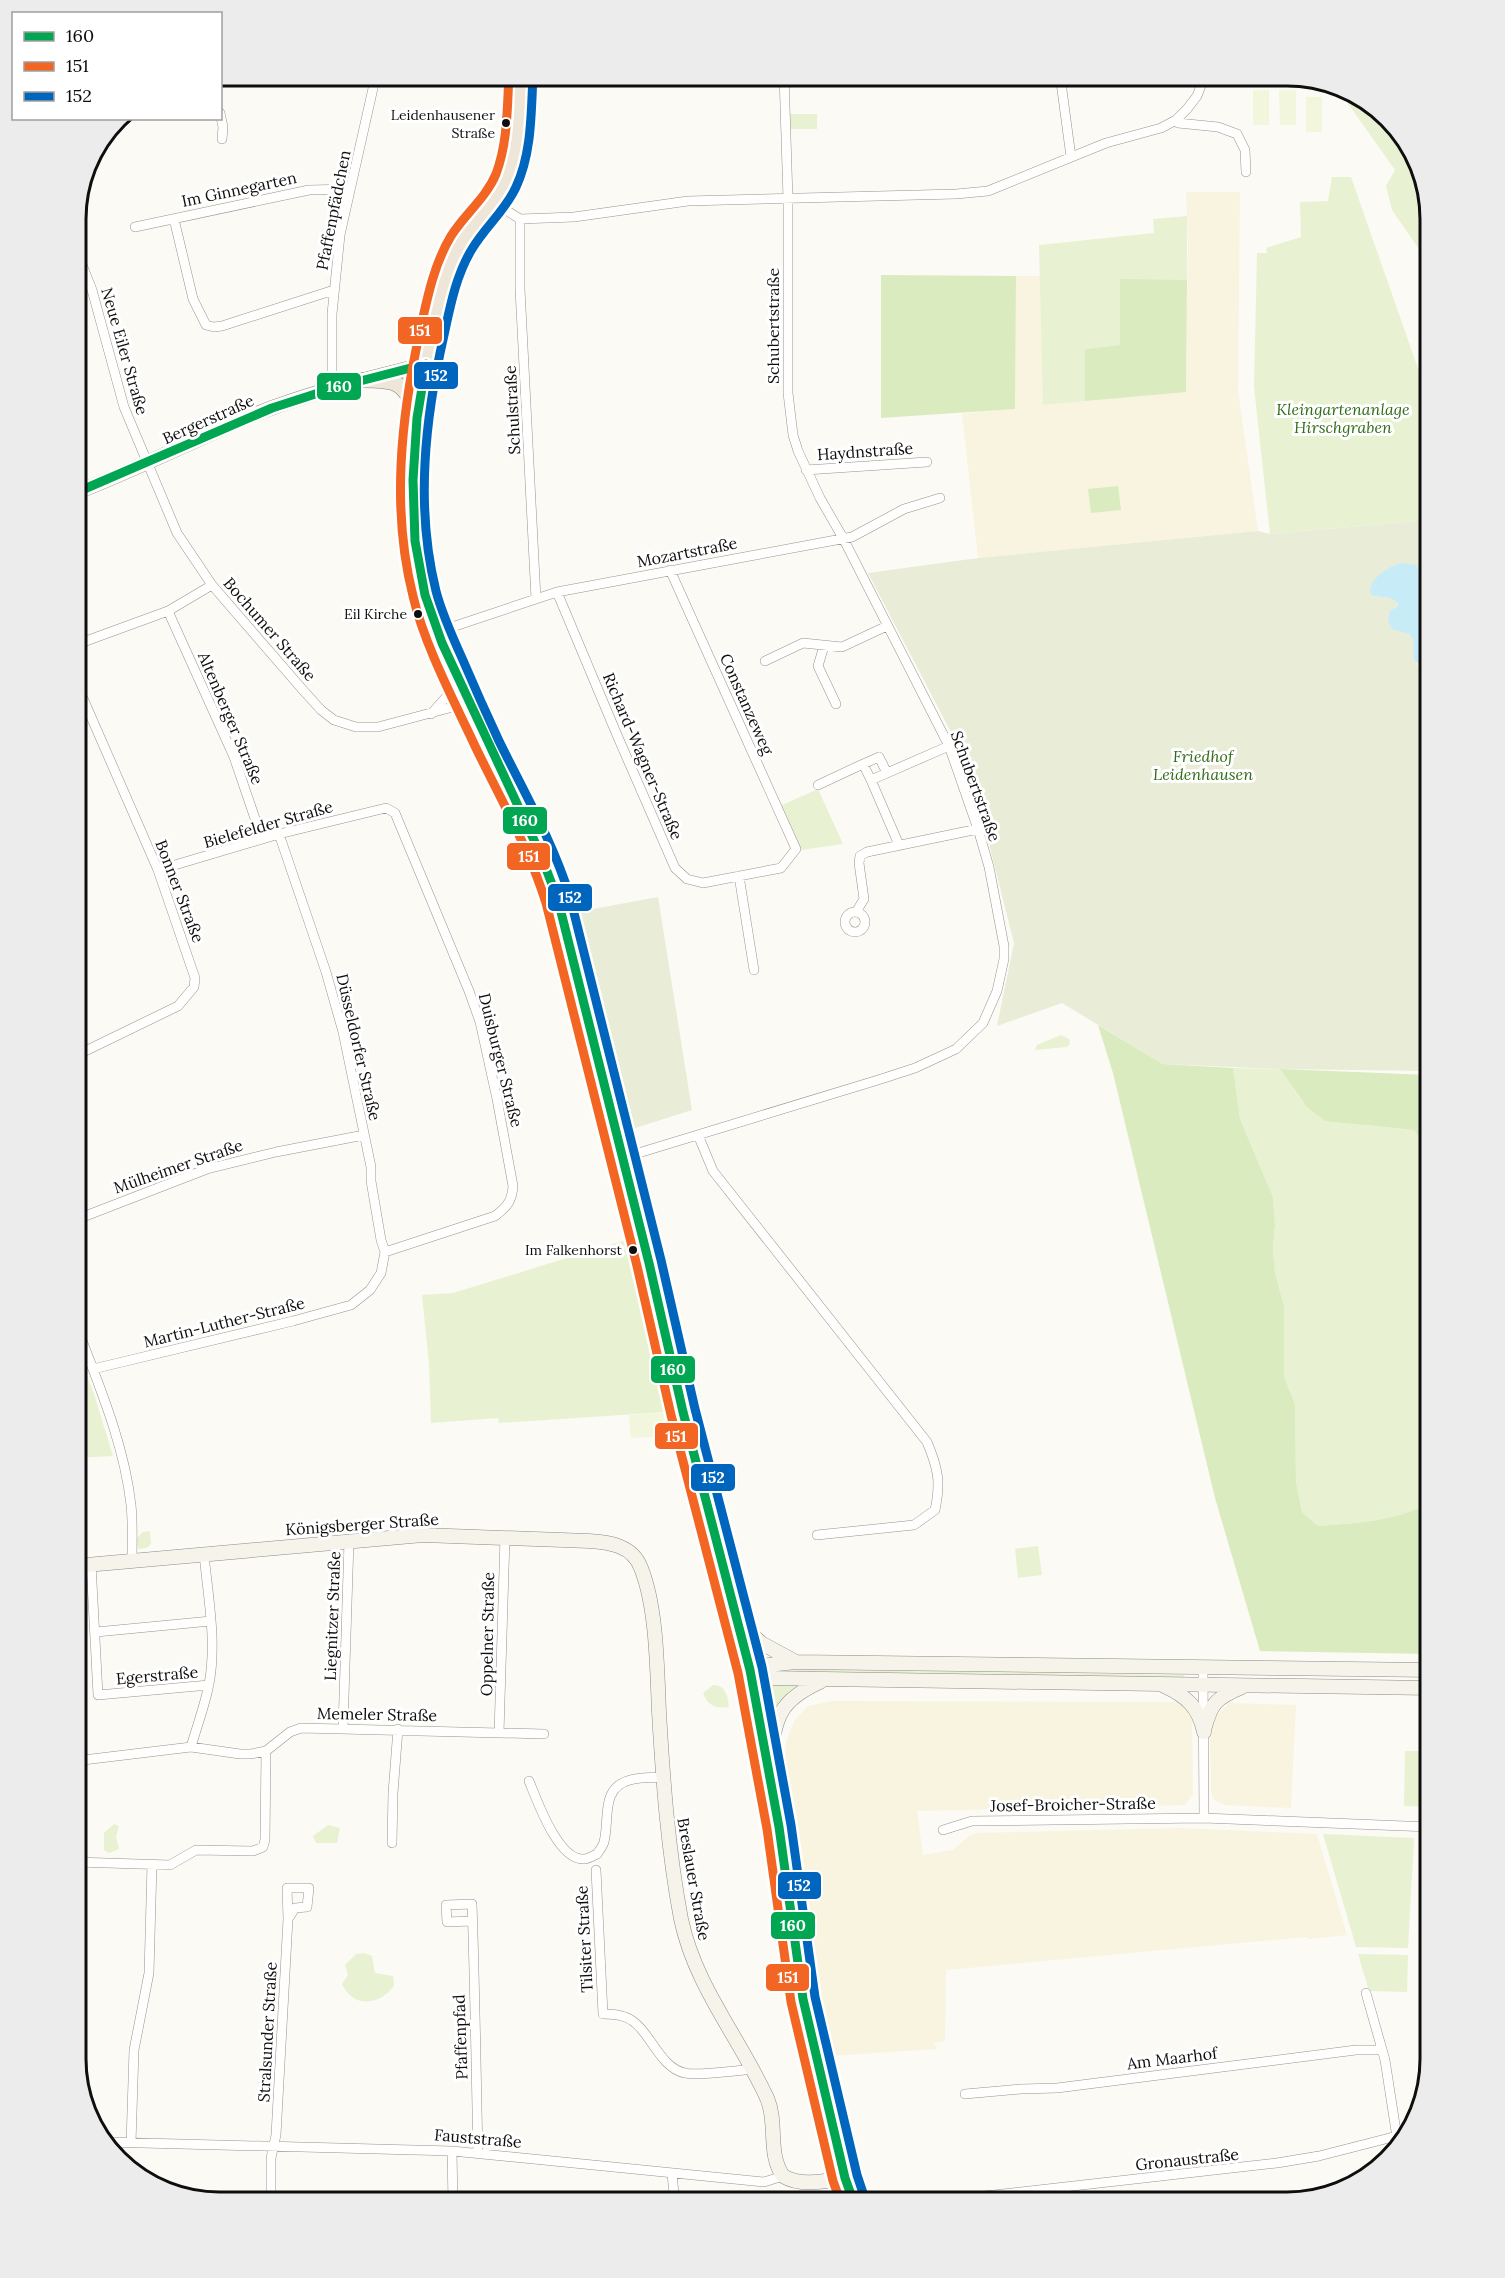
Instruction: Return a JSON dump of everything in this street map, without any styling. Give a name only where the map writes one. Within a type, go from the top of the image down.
[{"type":"main road","points":[[520,86],[515,145],[505,183],[493,202],[470,229],[455,255],[426,364],[417,412],[414,483],[417,553],[424,592],[437,632],[552,880],[683,1412],[750,1670],[769,1770],[803,1999],[850,2192]]},
{"type":"main road","name":"Bergerstraße","points":[[86,488],[146,464],[253,416],[332,388],[426,364]]},
{"type":"main road","points":[[364,380],[386,380],[397,384],[407,391],[417,412]]},
{"type":"main road","name":"Königsberger Straße","points":[[86,1565],[423,1534],[604,1542],[626,1549],[636,1557],[641,1568]]},
{"type":"main road","name":"Breslauer Straße","points":[[641,1568],[650,1607],[656,1655],[669,1842],[687,1940],[695,1968],[705,1988],[768,2100],[774,2127],[774,2159],[783,2176]]},
{"type":"main road","points":[[738,1621],[761,1642],[796,1662]]},
{"type":"main road","points":[[750,1670],[768,1665],[796,1662],[1420,1670]]},
{"type":"main road","points":[[750,1670],[770,1678],[1420,1688]]},
{"type":"main road","points":[[769,1770],[775,1728],[785,1704],[795,1695],[824,1679]]},
{"type":"main road","points":[[1159,1683],[1190,1701],[1197,1710],[1204,1732]]},
{"type":"main road","points":[[1204,1732],[1215,1702],[1247,1685]]},
{"type":"main road","name":"Fauststraße","points":[[783,2176],[797,2182],[822,2182],[845,2178]]},
{"type":"street","name":"Pfaffenpfädchen","points":[[332,388],[334,290],[340,235],[373,86]]},
{"type":"street","name":"Schubertstraße","points":[[622,1158],[915,1068],[956,1049],[983,1023],[997,991],[1004,959],[995,897],[978,829],[949,746],[806,470],[794,435],[788,393],[788,199],[784,86]]},
{"type":"street","points":[[1061,86],[1071,157]]},
{"type":"street","points":[[493,202],[520,219],[574,217],[688,201],[956,194],[988,191],[1106,143],[1161,128],[1176,120],[1197,96],[1201,86]]},
{"type":"street","points":[[222,120],[222,139]]},
{"type":"street","points":[[1176,120],[1178,123],[1218,127],[1237,134],[1245,150],[1246,172]]},
{"type":"street","name":"Im Ginnegarten","points":[[135,227],[309,190],[350,189]]},
{"type":"street","points":[[174,219],[193,299],[200,318],[206,325],[222,326],[334,290]]},
{"type":"street","name":"Schulstraße","points":[[520,219],[520,289],[536,599]]},
{"type":"street","name":"Neue Eiler Straße","points":[[86,278],[92,290],[124,407],[146,464]]},
{"type":"street","name":"Haydnstraße","points":[[806,470],[927,462]]},
{"type":"street","name":"Bochumer Straße","points":[[146,464],[177,533],[212,585],[310,699],[334,720],[354,727],[378,727],[468,703]]},
{"type":"street","name":"Mozartstraße","points":[[437,632],[557,592],[852,537],[912,506],[940,498]]},
{"type":"street","name":"Constanzeweg","points":[[670,570],[796,849]]},
{"type":"street","points":[[86,641],[168,611],[212,585]]},
{"type":"street","name":"Richard-Wagner-Straße","points":[[557,592],[675,868],[687,879],[696,882],[739,876],[781,868],[796,849]]},
{"type":"street","name":"Altenberger Straße","points":[[168,611],[234,757],[262,839]]},
{"type":"street","points":[[765,661],[803,644],[842,647],[887,626]]},
{"type":"street","points":[[824,646],[818,666],[836,704]]},
{"type":"street","points":[[430,714],[448,694],[455,673]]},
{"type":"street","name":"Bonner Straße","points":[[86,705],[158,870],[193,968],[194,987],[178,1006],[86,1049]]},
{"type":"street","points":[[871,780],[949,746]]},
{"type":"street","points":[[818,785],[879,757],[886,773]]},
{"type":"street","points":[[863,764],[899,845]]},
{"type":"street","name":"Bielefelder Straße","points":[[158,870],[279,834],[386,808]]},
{"type":"street","name":"Duisburger Straße","points":[[385,1252],[483,1222],[495,1216],[512,1199],[513,1186],[480,1022],[395,813],[386,808]]},
{"type":"street","points":[[856,912],[864,899],[860,856],[867,852],[978,829]]},
{"type":"street","name":"Düsseldorfer Straße","points":[[279,834],[326,972],[347,1050],[385,1252]]},
{"type":"street","points":[[739,876],[754,970]]},
{"type":"street","name":"Mülheimer Straße","points":[[86,1216],[207,1169],[276,1152],[364,1135]]},
{"type":"street","points":[[698,1135],[714,1171],[927,1442],[937,1466],[939,1492],[935,1510],[914,1525],[817,1535]]},
{"type":"street","name":"Martin-Luther-Straße","points":[[93,1369],[299,1320],[351,1305],[370,1290],[381,1273],[385,1252]]},
{"type":"street","points":[[86,1351],[113,1424],[131,1502],[132,1561]]},
{"type":"street","name":"Oppelner Straße","points":[[500,1732],[505,1537]]},
{"type":"street","name":"Liegnitzer Straße","points":[[343,1728],[349,1541]]},
{"type":"street","points":[[190,1747],[209,1685],[213,1645],[204,1554]]},
{"type":"street","name":"Egerstraße","points":[[91,1564],[98,1695],[209,1685]]},
{"type":"street","points":[[96,1632],[211,1621]]},
{"type":"street","points":[[1203,1668],[1204,1818]]},
{"type":"street","name":"Memeler Straße","points":[[266,1751],[290,1732],[302,1728],[544,1734]]},
{"type":"street","points":[[392,1843],[398,1729]]},
{"type":"street","points":[[86,1760],[190,1747],[241,1755],[266,1751],[266,1840],[263,1847],[253,1851],[196,1850],[170,1865],[86,1862]]},
{"type":"street","points":[[529,1780],[558,1842],[575,1858],[585,1860],[597,1854],[604,1842],[606,1809],[612,1792],[623,1782],[632,1779],[663,1777]]},
{"type":"street","name":"Josef-Broicher-Straße","points":[[943,1830],[972,1821],[1204,1818],[1420,1827]]},
{"type":"street","points":[[131,2143],[134,2050],[149,1973],[152,1864]]},
{"type":"street","name":"Tilsiter Straße","points":[[596,1870],[603,2014],[627,2017],[635,2023],[673,2068],[684,2073],[745,2070],[750,2067]]},
{"type":"street","name":"Stralsunder Straße","points":[[271,2192],[271,2158],[276,2134],[288,1919]]},
{"type":"street","name":"Pfaffenpfad","points":[[472,1921],[478,2153]]},
{"type":"street","points":[[1366,1993],[1382,2050],[1398,2131]]},
{"type":"street","name":"Am Maarhof","points":[[965,2094],[1021,2088],[1058,2088],[1356,2050],[1382,2050]]},
{"type":"street","name":"Gronaustraße","points":[[1020,2192],[1298,2160],[1391,2141]]},
{"type":"street","name":"Fauststraße","points":[[115,2142],[452,2151],[764,2182],[783,2176]]},
{"type":"street","points":[[452,2151],[453,2192]]},
{"type":"street","points":[[672,2174],[672,2192]]},
{"type":"shaded area","points":[[1186,192],[1240,192],[1238,391],[1258,531],[978,558],[962,414],[1015,408],[1016,276],[1041,276],[1043,405],[1186,391],[1188,243]]},
{"type":"shaded area","points":[[832,1701],[1186,1702],[1192,1714],[1193,1794],[1185,1805],[917,1811],[923,1855],[953,1850],[970,1835],[978,1833],[1180,1828],[1317,1834],[1347,1935],[946,1970],[945,2041],[934,2043],[937,2049],[830,2056],[813,1982],[783,1764],[787,1739],[795,1720],[808,1706]]},
{"type":"shaded area","points":[[1229,1703],[1296,1705],[1291,1808],[1225,1805],[1214,1800],[1211,1791],[1210,1727],[1212,1721]]},
{"type":"green space","points":[[1253,90],[1269,90],[1269,125],[1253,125]]},
{"type":"green space","points":[[1279,90],[1296,90],[1296,125],[1280,125]]},
{"type":"green space","points":[[1306,97],[1322,97],[1322,132],[1306,132]]},
{"type":"green space","points":[[1345,99],[1374,119],[1402,152],[1415,184],[1420,219],[1420,251],[1392,210],[1386,186],[1395,170]]},
{"type":"green space","points":[[789,114],[817,114],[817,129],[789,129]]},
{"type":"green space","name":"Kleingartenanlage Hirschgraben","points":[[1332,177],[1351,177],[1420,374],[1420,521],[1270,534],[1254,387],[1257,253],[1267,253],[1266,248],[1301,237],[1300,202],[1328,201]]},
{"type":"green space","points":[[1187,216],[1187,280],[1120,280],[1120,345],[1085,349],[1085,401],[1043,405],[1039,245],[1154,233],[1153,219]]},
{"type":"green space","points":[[881,275],[1016,276],[1015,409],[881,418]]},
{"type":"green space","points":[[1120,279],[1187,280],[1186,392],[1085,401],[1085,349],[1120,345]]},
{"type":"green space","points":[[1118,486],[1121,510],[1091,513],[1088,489]]},
{"type":"green space","name":"Friedhof Leidenhausen","points":[[1420,521],[1420,581],[1419,569],[1405,564],[1393,568],[1370,589],[1373,596],[1390,598],[1397,602],[1398,606],[1394,608],[1412,636],[1416,663],[1420,667],[1420,1071],[1280,1069],[1163,1064],[1062,1003],[997,1026],[1014,943],[965,759],[868,573],[978,558],[1258,531],[1270,534]]},
{"type":"green space","points":[[818,789],[843,844],[801,850],[780,806]]},
{"type":"green space","points":[[658,897],[692,1110],[629,1130],[577,912]]},
{"type":"green space","points":[[1098,1025],[1163,1064],[1233,1068],[1240,1119],[1273,1197],[1275,1273],[1284,1306],[1284,1377],[1295,1404],[1296,1482],[1302,1512],[1318,1526],[1389,1517],[1420,1508],[1420,1654],[1260,1651],[1215,1498],[1113,1073]]},
{"type":"green space","points":[[1061,1035],[1069,1039],[1070,1044],[1067,1047],[1035,1050],[1037,1045]]},
{"type":"green space","points":[[1233,1068],[1280,1069],[1307,1107],[1363,1125],[1414,1130],[1420,1139],[1420,1508],[1417,1509],[1376,1520],[1318,1526],[1302,1512],[1296,1482],[1295,1404],[1284,1377],[1284,1306],[1275,1273],[1273,1197],[1240,1119]]},
{"type":"green space","points":[[1280,1069],[1420,1075],[1420,1139],[1414,1130],[1325,1121],[1307,1107]]},
{"type":"green space","points":[[626,1240],[667,1412],[499,1423],[498,1418],[431,1423],[429,1364],[422,1295],[453,1293]]},
{"type":"green space","points":[[86,1373],[94,1394],[113,1456],[86,1457]]},
{"type":"green space","points":[[664,1413],[666,1436],[631,1438],[629,1415]]},
{"type":"green space","points":[[150,1531],[151,1544],[147,1548],[138,1549],[136,1539],[143,1532]]},
{"type":"green space","points":[[1038,1546],[1042,1575],[1018,1578],[1015,1549]]},
{"type":"green space","points":[[770,1669],[1184,1675],[1184,1678],[769,1673]]},
{"type":"green space","points":[[761,1681],[800,1683],[800,1686],[782,1703],[771,1726]]},
{"type":"green space","points":[[713,1685],[724,1689],[729,1707],[716,1707],[707,1701],[703,1693]]},
{"type":"green space","points":[[1405,1751],[1420,1751],[1420,1807],[1404,1806]]},
{"type":"green space","points":[[114,1824],[119,1826],[116,1837],[119,1849],[109,1853],[104,1850],[104,1833]]},
{"type":"green space","points":[[328,1825],[340,1828],[337,1843],[316,1843],[313,1836]]},
{"type":"green space","points":[[1323,1834],[1414,1838],[1408,1948],[1356,1947]]},
{"type":"green space","points":[[364,1953],[372,1956],[375,1973],[393,1976],[394,1986],[381,1998],[366,2002],[353,1997],[342,1984],[348,1975],[345,1965],[356,1954]]},
{"type":"green space","points":[[1358,1954],[1408,1955],[1407,1992],[1369,1991]]},
{"type":"water","points":[[1401,563],[1416,565],[1420,572],[1420,666],[1414,660],[1413,640],[1410,634],[1392,629],[1388,621],[1390,611],[1398,606],[1397,602],[1390,598],[1373,596],[1370,592],[1377,577]]},
{"type":"transit line","name":"151","points":[[508,86],[505,137],[496,174],[487,191],[457,228],[445,247],[432,282],[420,331],[408,396],[401,463],[402,530],[406,563],[418,614],[432,653],[523,843],[546,903],[637,1266],[671,1415],[738,1673],[767,1829],[791,2002],[837,2192]]},
{"type":"transit line","name":"152","points":[[532,86],[530,132],[521,174],[506,204],[466,259],[454,291],[446,324],[432,398],[425,463],[424,495],[430,559],[438,600],[444,617],[499,741],[547,837],[570,897],[661,1260],[695,1409],[762,1667],[791,1825],[815,1997],[863,2192]]},
{"type":"transit line","name":"160","points":[[86,488],[272,408],[337,387],[426,364],[417,418],[413,480],[415,541],[425,595],[442,643],[540,853],[558,900],[649,1263],[683,1412],[750,1670],[779,1827],[803,1999],[850,2192]]},
{"type":"place","name":"Leidenhausener Straße","points":[[506,123]]},
{"type":"place","name":"Eil Kirche","points":[[418,614]]},
{"type":"place","name":"Im Falkenhorst","points":[[633,1250]]}]
